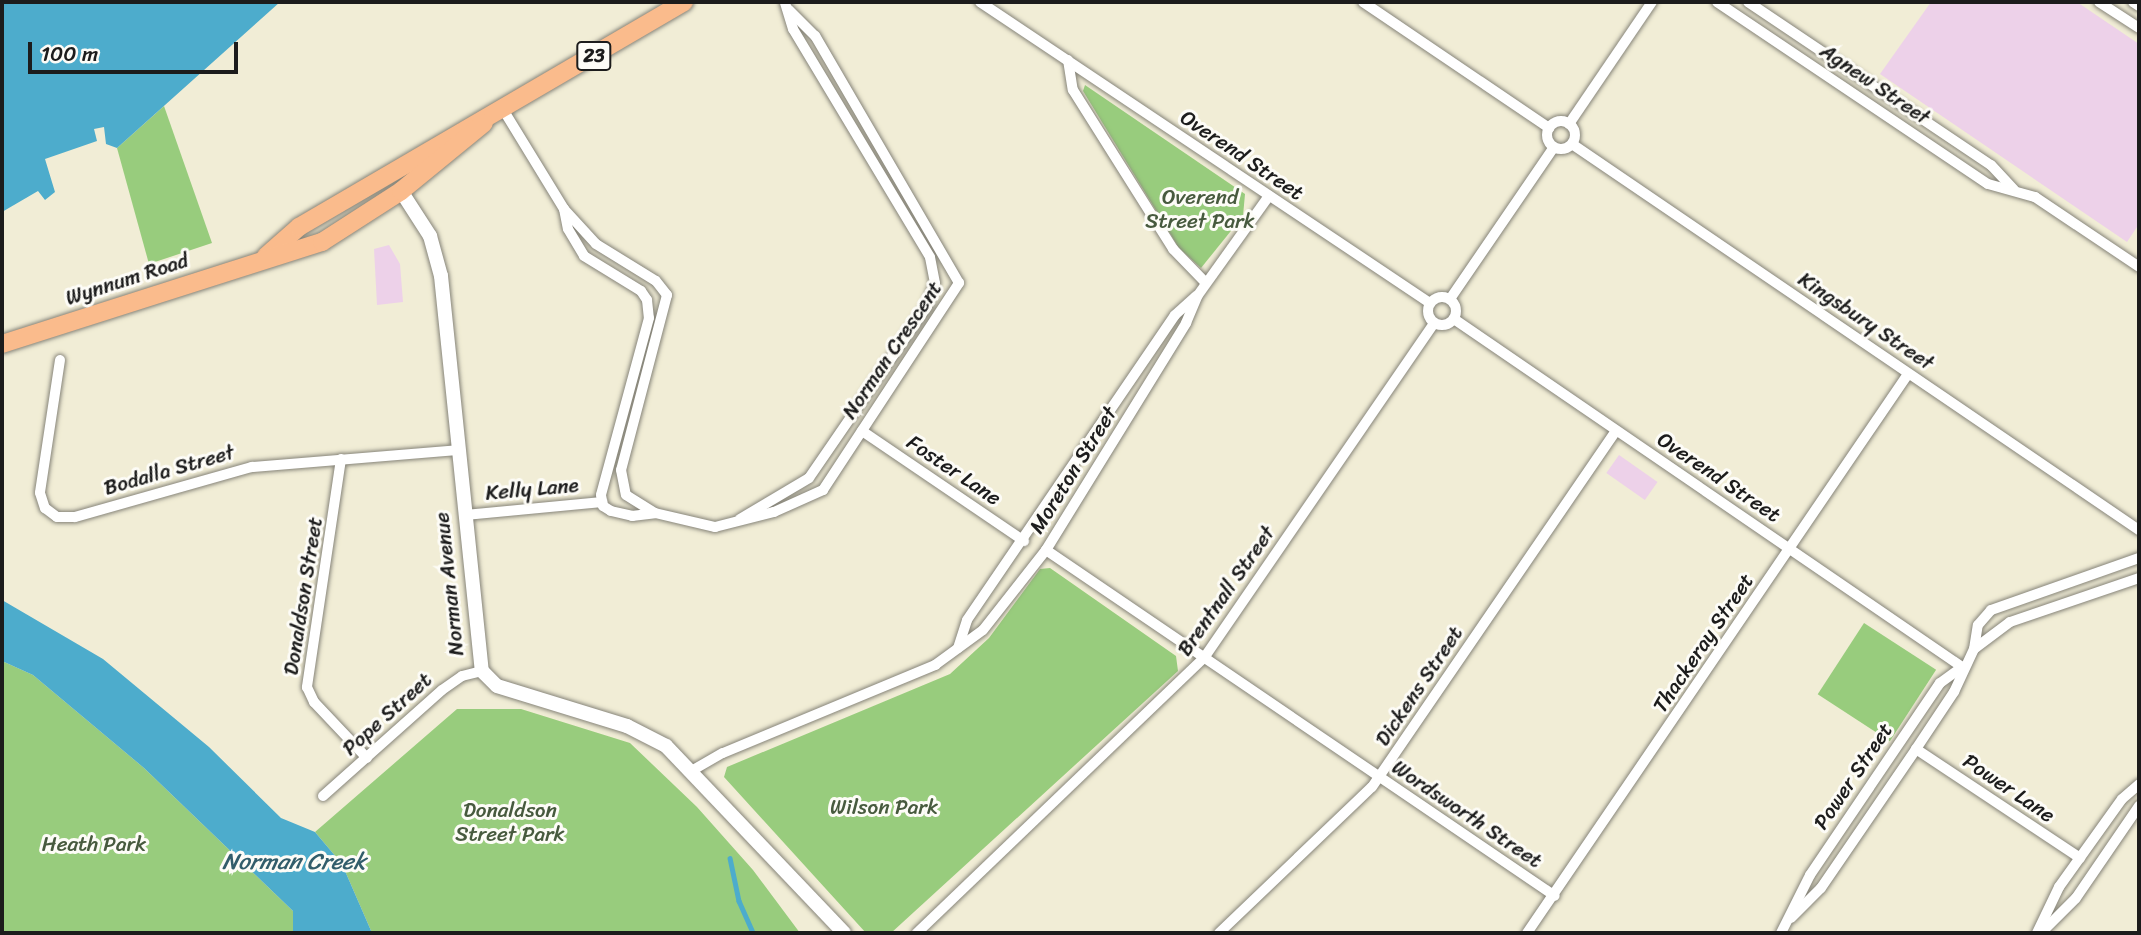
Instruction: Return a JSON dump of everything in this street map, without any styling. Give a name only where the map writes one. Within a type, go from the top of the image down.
[{"type":"main road","name":"Wynnum Road","points":[[265,256],[299,227],[435,145],[484,123],[684,2]]},
{"type":"main road","name":"Wynnum Road","points":[[2,344],[265,256],[322,242],[401,191],[484,123]]},
{"type":"main road","name":"Norman Avenue","points":[[390,173],[401,191]]},
{"type":"street","name":"Overend Street","points":[[980,2],[1430,303]]},
{"type":"street","points":[[1363,2],[1549,128]]},
{"type":"street","points":[[1569,124],[1652,2]]},
{"type":"street","name":"Agnew Street","points":[[1717,2],[1985,182],[2035,197],[2138,263]]},
{"type":"street","name":"Agnew Street","points":[[1748,2],[1991,165],[2014,190]]},
{"type":"street","points":[[2099,2],[2139,28]]},
{"type":"street","points":[[2133,2],[2139,6]]},
{"type":"street","name":"Norman Crescent","points":[[504,111],[564,209],[596,244],[666,292],[664,321],[620,476],[626,495],[654,513],[709,527],[735,523],[819,494],[946,308],[959,279],[815,36],[802,18],[787,6]]},
{"type":"street","name":"Norman Crescent","points":[[735,523],[809,478],[927,306],[935,283],[930,257],[793,29],[787,6]]},
{"type":"street","points":[[1068,60],[1073,90],[1173,249],[1206,283]]},
{"type":"street","points":[[1558,122],[1569,124],[1575,133],[1572,144],[1564,149],[1554,147],[1547,139],[1549,128],[1558,122]]},
{"type":"street","name":"Kingsbury Street","points":[[1572,144],[2139,530]]},
{"type":"street","points":[[1450,299],[1554,147]]},
{"type":"street","name":"Norman Avenue","points":[[401,191],[424,225],[439,261],[482,671],[502,688],[641,732],[693,771],[844,933]]},
{"type":"street","name":"Moreton Street","points":[[693,771],[723,752],[935,665],[983,630],[1046,550],[1185,323],[1198,295],[1269,197]]},
{"type":"street","name":"Norman Crescent","points":[[564,209],[568,229],[582,254],[641,291],[649,310],[604,480],[602,502],[606,509],[629,515],[654,513]]},
{"type":"street","name":"Moreton Street","points":[[958,648],[967,620],[1024,541],[1175,315],[1198,295]]},
{"type":"street","points":[[1437,298],[1450,299],[1456,310],[1454,319],[1446,325],[1434,323],[1428,316],[1430,303],[1437,298]]},
{"type":"street","name":"Overend Street","points":[[1454,319],[1962,667]]},
{"type":"street","name":"Brentnall Street","points":[[917,933],[1204,658],[1434,323]]},
{"type":"street","name":"Bodalla Street","points":[[60,360],[40,493],[45,508],[57,517],[75,517],[237,470],[458,450]]},
{"type":"street","name":"Thackeray Street","points":[[1527,933],[1555,896],[1908,374]]},
{"type":"street","name":"Foster Lane","points":[[862,431],[1024,541]]},
{"type":"street","name":"Dickens Street","points":[[1219,933],[1351,810],[1379,778],[1616,431]]},
{"type":"street","name":"Donaldson Street","points":[[341,459],[307,688],[314,702],[367,758]]},
{"type":"street","name":"Kelly Lane","points":[[465,515],[602,502]]},
{"type":"street","name":"Wordsworth Street","points":[[1046,550],[1555,896]]},
{"type":"street","name":"Power Street","points":[[1791,918],[1821,888],[1954,692],[1962,667],[1973,649],[1978,625],[1991,610],[2139,558]]},
{"type":"street","name":"Power Street","points":[[1973,649],[2014,621],[2139,578]]},
{"type":"street","name":"Power Street","points":[[1782,933],[1810,875],[1940,683],[1962,667]]},
{"type":"street","name":"Pope Street","points":[[323,796],[452,682],[482,671]]},
{"type":"street","name":"Power Lane","points":[[1916,749],[2080,858]]},
{"type":"street","points":[[2039,933],[2054,896],[2122,799],[2139,784]]},
{"type":"street","points":[[2039,933],[2076,898],[2139,806]]},
{"type":"shaded area","points":[[1931,2],[2077,2],[2139,44],[2139,224],[2127,242],[1880,74]]},
{"type":"shaded area","points":[[389,245],[400,264],[403,302],[377,305],[374,249]]},
{"type":"shaded area","points":[[1619,455],[1658,482],[1645,500],[1606,473]]},
{"type":"green space","name":"Overend Street Park","points":[[1085,85],[1245,194],[1243,216],[1201,268],[1179,248],[1083,91]]},
{"type":"green space","points":[[164,106],[212,243],[149,264],[117,148]]},
{"type":"green space","name":"Wilson Park","points":[[1050,568],[1176,656],[1178,671],[891,933],[866,933],[724,777],[727,767],[950,674],[989,638],[1040,569]]},
{"type":"green space","points":[[1864,623],[1936,670],[1890,741],[1818,694]]},
{"type":"green space","name":"Heath Park","points":[[2,661],[33,675],[144,768],[293,911],[293,933],[2,933]]},
{"type":"green space","name":"Donaldson Street Park","points":[[457,709],[521,709],[630,743],[697,807],[753,870],[800,933],[372,933],[342,864],[315,832]]},
{"type":"water","points":[[2,2],[280,2],[117,148],[106,144],[104,127],[94,129],[97,141],[45,159],[55,192],[45,200],[38,191],[2,212]]},
{"type":"water","name":"Norman Creek","points":[[2,600],[103,659],[209,747],[281,818],[315,832],[342,864],[372,933],[293,933],[293,911],[144,768],[33,675],[2,661]]},
{"type":"waterway","points":[[730,858],[739,901],[753,933]]}]
